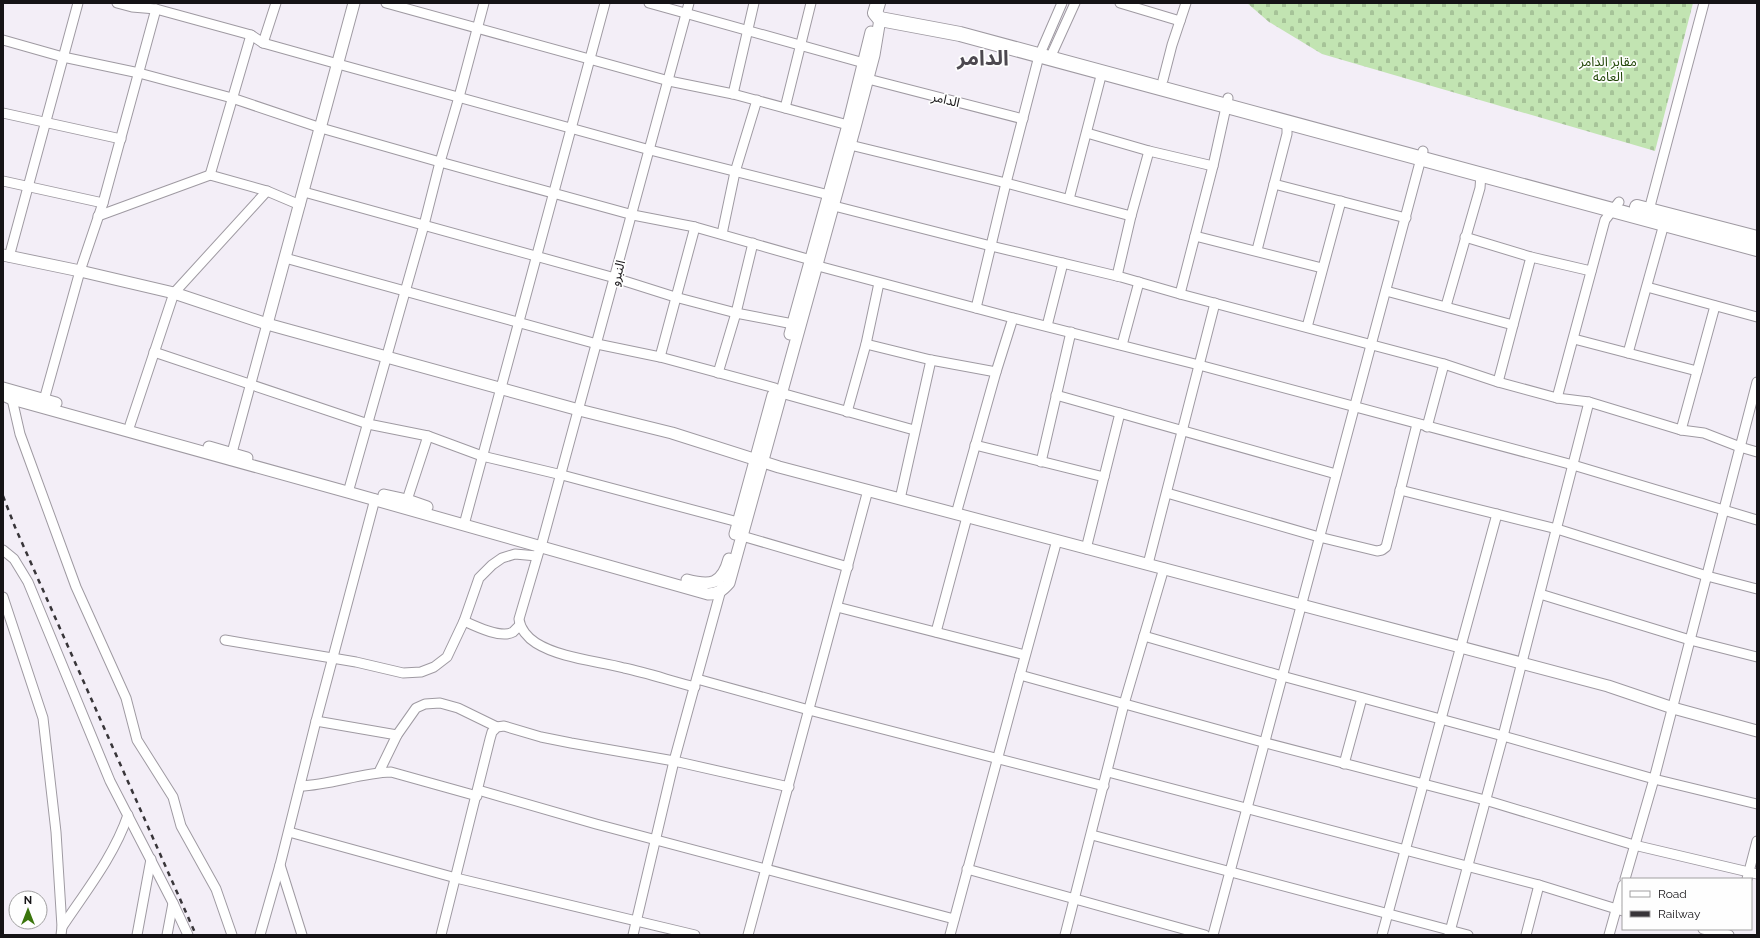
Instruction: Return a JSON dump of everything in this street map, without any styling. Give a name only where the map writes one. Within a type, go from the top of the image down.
[{"type":"main road","points":[[880,9],[960,34],[1163,80],[1287,122],[1422,154],[1481,174],[1617,206],[1649,210],[1757,238]]},
{"type":"main road","points":[[1046,53],[1100,72],[1227,102],[1617,206],[1664,224],[1757,249]]},
{"type":"street","points":[[78,3],[28,188],[6,256],[80,271],[174,293],[267,324],[579,410],[672,433],[759,461],[1086,549],[1461,646],[1608,686],[1673,708],[1757,731]]},
{"type":"street","points":[[117,3],[156,9],[251,35],[263,43],[650,150],[829,194]]},
{"type":"street","points":[[263,43],[276,3]]},
{"type":"street","points":[[231,457],[322,128],[354,3]]},
{"type":"street","points":[[386,3],[669,81],[733,94],[848,125]]},
{"type":"street","points":[[349,489],[424,225],[476,28],[484,3]]},
{"type":"street","points":[[465,521],[605,3]]},
{"type":"street","points":[[649,3],[864,63]]},
{"type":"street","name":"النبرو","points":[[520,626],[519,620],[562,475],[689,3]]},
{"type":"street","points":[[733,94],[746,30],[754,3]]},
{"type":"street","points":[[784,108],[811,3]]},
{"type":"street","points":[[976,308],[992,246],[1006,182],[1023,119],[1062,3]]},
{"type":"street","points":[[1046,53],[1075,3]]},
{"type":"street","points":[[1120,3],[1180,21]]},
{"type":"street","points":[[1163,80],[1186,3]]},
{"type":"street","points":[[1649,210],[1704,3]]},
{"type":"street","points":[[44,400],[80,271],[103,203],[156,9]]},
{"type":"street","points":[[10,395],[44,400],[540,548],[708,594],[721,592],[729,583],[742,536],[759,461],[814,263],[829,194],[880,9]]},
{"type":"street","points":[[778,391],[793,324],[834,206],[868,79],[880,9]]},
{"type":"street","points":[[210,175],[251,35]]},
{"type":"street","points":[[3,40],[63,57],[139,72],[232,98],[322,128],[440,162],[633,215],[695,227],[722,234],[879,283],[1199,365],[1573,465],[1757,520]]},
{"type":"street","points":[[1069,199],[1102,76],[1100,72]]},
{"type":"street","name":"الدامر","points":[[868,79],[1023,119]]},
{"type":"street","points":[[722,234],[735,172],[757,100]]},
{"type":"street","points":[[1180,294],[1213,166],[1227,102]]},
{"type":"street","points":[[3,113],[121,139]]},
{"type":"street","points":[[1257,250],[1287,134],[1287,122]]},
{"type":"street","points":[[1087,133],[1149,151],[1213,166]]},
{"type":"street","points":[[850,145],[1006,182],[1131,216]]},
{"type":"street","points":[[1117,276],[1131,216],[1149,151]]},
{"type":"street","points":[[1214,935],[1422,154]]},
{"type":"street","points":[[1446,306],[1480,188],[1481,174]]},
{"type":"street","points":[[98,216],[210,175],[267,191],[300,205]]},
{"type":"street","points":[[3,181],[28,188],[103,203]]},
{"type":"street","points":[[1274,184],[1341,200],[1406,218]]},
{"type":"street","points":[[130,426],[174,293],[267,191]]},
{"type":"street","points":[[304,192],[615,278],[675,297],[736,313],[793,324]]},
{"type":"street","points":[[1307,327],[1341,200]]},
{"type":"street","points":[[834,206],[1117,276],[1372,344],[1557,398],[1589,402],[1680,430],[1704,433],[1757,452]]},
{"type":"street","points":[[1557,398],[1605,220],[1610,212],[1617,206]]},
{"type":"street","points":[[1628,353],[1664,224]]},
{"type":"street","points":[[660,357],[695,227]]},
{"type":"street","points":[[1195,236],[1257,250],[1322,268]]},
{"type":"street","points":[[1465,238],[1531,257],[1591,271]]},
{"type":"street","points":[[718,373],[736,313],[753,243]]},
{"type":"street","points":[[1498,382],[1531,257]]},
{"type":"street","points":[[285,258],[597,344],[660,357],[847,412],[914,430]]},
{"type":"street","points":[[1047,326],[1063,263]]},
{"type":"street","points":[[1122,345],[1139,282]]},
{"type":"street","points":[[847,412],[866,344],[879,283]]},
{"type":"street","points":[[1647,287],[1757,317]]},
{"type":"street","points":[[1386,291],[1514,325]]},
{"type":"street","points":[[1148,564],[1215,303]]},
{"type":"street","points":[[1680,430],[1715,306]]},
{"type":"street","points":[[936,632],[962,515],[975,445],[1013,318]]},
{"type":"street","points":[[1041,462],[1071,332]]},
{"type":"street","points":[[1574,339],[1697,371]]},
{"type":"street","points":[[866,344],[931,360],[996,372]]},
{"type":"street","points":[[154,352],[368,424],[428,436],[482,456],[562,475],[738,522]]},
{"type":"street","points":[[900,499],[914,430],[931,360]]},
{"type":"street","points":[[1427,426],[1444,364]]},
{"type":"street","points":[[1625,878],[1673,708],[1757,383]]},
{"type":"street","points":[[3,388],[10,395],[231,457],[349,489],[407,500],[540,548],[701,584],[706,584],[716,580],[726,569]]},
{"type":"street","points":[[10,395],[20,434],[76,587],[126,698],[137,740],[171,793],[181,826],[216,888],[232,935]]},
{"type":"street","points":[[1056,396],[1336,474]]},
{"type":"street","points":[[1449,933],[1503,736],[1589,402]]},
{"type":"street","points":[[1086,549],[1120,413]]},
{"type":"street","points":[[1167,493],[1319,537],[1377,551],[1382,550],[1386,548],[1417,424]]},
{"type":"street","points":[[407,500],[428,436]]},
{"type":"street","points":[[975,445],[1104,477]]},
{"type":"street","points":[[633,935],[674,760],[721,592],[738,522],[759,461]]},
{"type":"street","points":[[748,935],[868,490]]},
{"type":"street","points":[[1400,490],[1557,529],[1707,576],[1757,589]]},
{"type":"street","points":[[260,935],[289,832],[332,659],[375,499]]},
{"type":"street","points":[[1382,935],[1497,514]]},
{"type":"street","points":[[742,536],[848,567]]},
{"type":"street","points":[[950,935],[1057,540]]},
{"type":"street","points":[[225,640],[356,662],[403,673],[421,672],[434,667],[446,657],[464,621],[479,578],[492,564],[502,558],[540,548]]},
{"type":"street","points":[[3,550],[14,558],[28,582],[110,781],[174,903],[188,935]]},
{"type":"street","points":[[1065,935],[1092,835],[1124,704],[1164,568]]},
{"type":"street","points":[[1540,594],[1690,640],[1757,657]]},
{"type":"street","points":[[3,598],[43,718],[56,832],[62,931]]},
{"type":"street","points":[[837,607],[1025,655]]},
{"type":"street","points":[[464,621],[493,632],[505,634],[512,633],[520,626],[527,635],[537,643],[557,653],[696,683],[809,710],[1104,786]]},
{"type":"street","points":[[1144,636],[1282,676],[1654,779],[1757,804]]},
{"type":"street","points":[[1020,675],[1344,764],[1485,800],[1634,845],[1751,875],[1757,841]]},
{"type":"street","points":[[1344,764],[1362,698]]},
{"type":"street","points":[[379,772],[397,735],[416,708],[425,704],[440,703],[458,708],[497,727],[504,726],[541,737],[571,743],[674,760],[788,787]]},
{"type":"street","points":[[316,721],[397,735]]},
{"type":"street","points":[[441,935],[478,793],[490,739],[492,732],[497,727]]},
{"type":"street","points":[[300,786],[312,786],[379,772],[391,772],[406,775],[767,868],[954,919]]},
{"type":"street","points":[[1108,772],[1539,885],[1619,910]]},
{"type":"street","points":[[62,931],[103,867],[121,834],[128,815]]},
{"type":"street","points":[[289,832],[456,878],[695,935]]},
{"type":"street","points":[[1092,835],[1388,913],[1449,933],[1468,935]]},
{"type":"street","points":[[137,935],[151,859]]},
{"type":"street","points":[[280,865],[302,935]]},
{"type":"street","points":[[968,869],[1205,935]]},
{"type":"street","points":[[1526,935],[1539,885]]},
{"type":"street","points":[[1609,935],[1619,910],[1622,891]]},
{"type":"street","points":[[167,935],[174,903]]},
{"type":"street","points":[[1708,930],[1731,935]]},
{"type":"green space","name":"مقابر الدامر العامة","points":[[1247,3],[1693,3],[1655,151],[1322,54],[1269,22]]},
{"type":"railway","points":[[3,496],[15,527],[196,935]]},
{"type":"district","name":"الدامر","points":[[983,58]]}]
